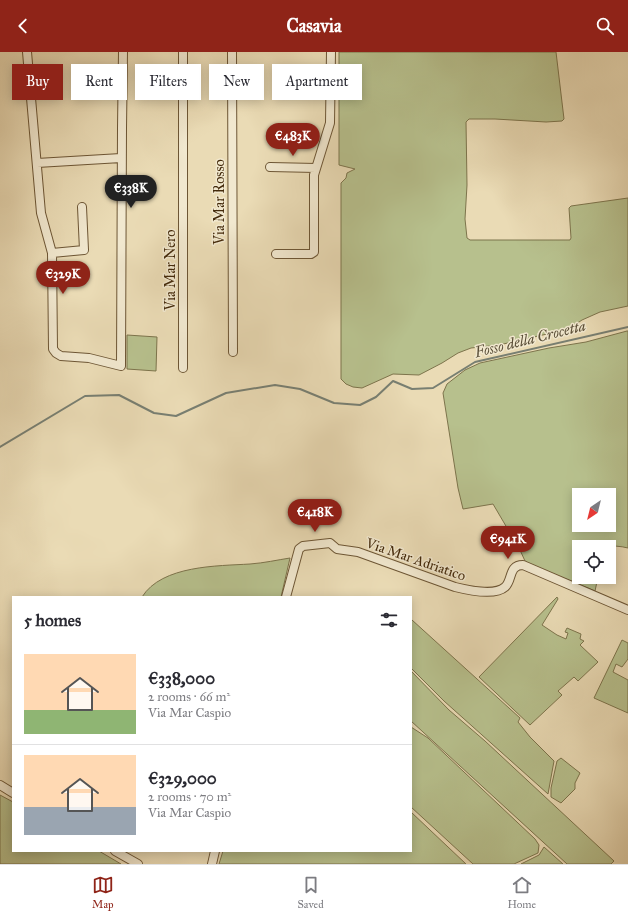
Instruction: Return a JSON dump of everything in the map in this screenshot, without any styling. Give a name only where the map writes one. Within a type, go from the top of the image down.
[{"type":"street","points":[[27,52],[41,213],[52,253],[53,350],[56,354],[61,356],[89,358],[121,366],[121,158],[123,52]]},
{"type":"street","name":"Via Mar Nero","points":[[183,52],[183,368]]},
{"type":"street","name":"Via Mar Rosso","points":[[232,52],[233,352]]},
{"type":"street","points":[[276,254],[311,254],[314,252],[314,177],[330,124],[331,52]]},
{"type":"street","points":[[37,163],[121,158]]},
{"type":"street","points":[[270,167],[316,168]]},
{"type":"street","points":[[52,253],[84,250],[82,207]]},
{"type":"street","name":"Via Mar Adriatico","points":[[286,596],[299,549],[303,546],[330,543],[337,549],[358,552],[455,587],[472,591],[490,592],[501,590],[507,584],[512,571],[515,568],[520,565],[525,566],[628,610]]},
{"type":"street","points":[[0,785],[12,791]]},
{"type":"street","points":[[117,852],[138,864]]},
{"type":"street","points":[[212,864],[215,852]]},
{"type":"green space","points":[[339,52],[556,52],[564,119],[562,121],[546,122],[469,119],[466,122],[467,185],[465,219],[467,238],[470,240],[570,240],[569,208],[571,206],[628,198],[628,306],[600,312],[573,326],[547,334],[499,345],[471,348],[458,353],[419,375],[393,374],[362,388],[353,387],[346,384],[341,379],[341,183],[346,178],[347,173],[355,169],[339,165],[339,100],[362,100],[362,64],[339,64]]},
{"type":"green space","points":[[628,331],[628,548],[616,546],[616,540],[572,540],[572,582],[525,561],[493,504],[463,509],[458,488],[443,393],[447,384],[465,370],[480,363],[549,348],[586,342]]},
{"type":"green space","points":[[127,335],[157,337],[156,371],[127,369]]},
{"type":"green space","points":[[290,558],[281,596],[143,596],[151,586],[177,573],[207,567],[255,564]]},
{"type":"green space","points":[[578,584],[596,584],[595,591]]},
{"type":"green space","points":[[557,597],[558,599],[542,625],[566,639],[568,633],[565,632],[567,628],[581,634],[580,639],[584,641],[580,645],[598,662],[578,681],[574,677],[558,691],[562,695],[530,725],[479,677]]},
{"type":"green space","points":[[412,620],[520,718],[518,722],[530,737],[554,761],[548,794],[444,701],[412,669]]},
{"type":"green space","points":[[622,640],[628,643],[628,659],[622,667],[616,664],[613,672],[628,680],[628,713],[594,698]]},
{"type":"green space","points":[[412,672],[449,710],[485,741],[614,861],[611,864],[567,864],[412,722]]},
{"type":"green space","points":[[412,728],[428,738],[535,839],[539,845],[538,853],[514,864],[473,864],[412,808]]},
{"type":"green space","points":[[561,758],[580,773],[575,783],[575,789],[561,803],[551,797],[551,788],[557,761]]},
{"type":"green space","points":[[0,795],[12,801],[12,852],[101,852],[121,864],[0,864]]},
{"type":"green space","points":[[412,813],[466,864],[219,864],[223,852],[412,852]]},
{"type":"green space","points":[[544,847],[563,864],[521,864],[539,855]]},
{"type":"waterway","name":"Fosso della Crocetta","points":[[0,447],[85,396],[119,395],[154,413],[176,416],[226,393],[275,385],[300,389],[334,403],[360,405],[376,397],[393,381],[412,389],[433,388],[475,362],[628,327]]}]
